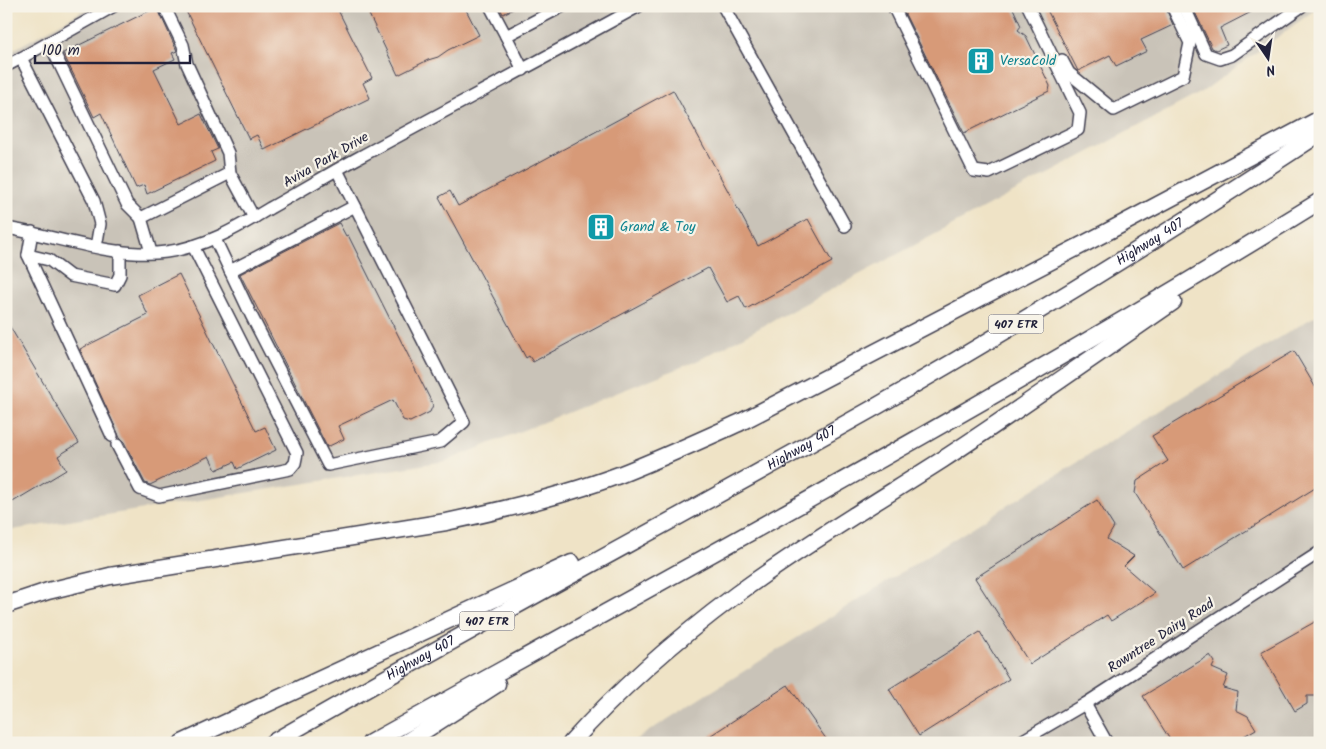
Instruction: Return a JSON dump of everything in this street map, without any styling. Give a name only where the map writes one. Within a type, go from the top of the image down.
[{"type":"highway","points":[[6,606],[48,591],[110,576],[446,522],[484,514],[529,503],[617,475],[739,423],[1106,233],[1320,119]]},
{"type":"highway","name":"Highway 407","points":[[272,743],[422,657],[879,405],[988,341],[1184,221],[1320,133]]},
{"type":"highway","points":[[370,743],[636,596],[1104,332],[1320,201]]},
{"type":"highway","points":[[571,743],[651,665],[680,639],[737,594],[800,551],[994,426],[1320,201]]},
{"type":"highway","points":[[182,743],[703,502]]},
{"type":"highway","points":[[404,743],[636,596]]},
{"type":"street","points":[[6,66],[114,6]]},
{"type":"street","points":[[164,6],[184,45],[186,64],[228,152],[230,172],[254,218]]},
{"type":"street","points":[[490,6],[523,70]]},
{"type":"street","points":[[506,36],[563,6]]},
{"type":"street","name":"Aviva Park Drive","points":[[6,228],[120,251],[166,252],[193,246],[215,238],[254,218],[337,170],[639,6]]},
{"type":"street","points":[[723,6],[845,226]]},
{"type":"street","points":[[892,6],[974,170],[989,172],[1078,130],[1080,114],[1028,6]]},
{"type":"street","points":[[1036,6],[1068,73],[1114,110],[1183,76],[1190,43],[1172,6]]},
{"type":"street","points":[[1184,6],[1206,54],[1220,58],[1232,55],[1302,6]]},
{"type":"street","points":[[49,42],[127,204],[141,218],[151,252]]},
{"type":"street","points":[[21,58],[94,201],[100,224],[96,247]]},
{"type":"street","points":[[215,238],[328,465],[440,442],[464,422],[337,170]]},
{"type":"street","points":[[141,218],[230,172]]},
{"type":"street","points":[[230,271],[355,206]]},
{"type":"street","points":[[32,232],[28,255],[115,440],[140,489],[159,496],[290,469],[295,463],[297,453],[193,246]]},
{"type":"street","points":[[28,255],[49,260],[70,276],[115,284],[120,275],[120,251]]},
{"type":"street","name":"Rowntree Dairy Road","points":[[1018,743],[1085,704],[1320,552]]},
{"type":"street","points":[[1085,704],[1107,743]]},
{"type":"shaded area","points":[[91,6],[1320,6],[1202,92],[699,360],[446,461],[6,531],[6,54]]},
{"type":"shaded area","points":[[1320,313],[1320,743],[630,743],[1067,468]]},
{"type":"building","points":[[196,6],[336,6],[372,78],[363,83],[370,98],[264,150],[257,135],[249,139],[186,11]]},
{"type":"building","points":[[365,6],[464,6],[479,35],[438,57],[398,75]]},
{"type":"building","points":[[499,6],[519,6],[503,14]]},
{"type":"building","name":"VersaCold","points":[[901,6],[1012,6],[1021,26],[1018,30],[1026,36],[1050,86],[1049,91],[964,133]]},
{"type":"building","points":[[1045,6],[1165,6],[1173,25],[1141,40],[1147,51],[1116,66],[1110,55],[1078,71]]},
{"type":"building","points":[[1192,6],[1263,6],[1220,28],[1227,45],[1216,50],[1212,48]]},
{"type":"building","points":[[157,7],[177,51],[172,53],[175,59],[154,69],[181,124],[201,114],[218,149],[211,152],[215,161],[147,194],[144,185],[136,188],[101,113],[94,117],[63,53]]},
{"type":"building","name":"Grand & Toy","points":[[673,90],[758,246],[808,219],[832,262],[746,309],[739,296],[727,302],[708,268],[533,362],[529,356],[526,358],[439,197],[450,191],[458,206]]},
{"type":"building","points":[[339,223],[346,236],[348,235],[433,405],[430,412],[410,422],[403,420],[393,400],[338,426],[344,439],[327,447],[240,274]]},
{"type":"building","points":[[179,274],[256,431],[265,427],[276,450],[237,469],[234,462],[216,470],[209,456],[150,485],[145,483],[124,442],[120,438],[80,349],[148,315],[138,295]]},
{"type":"building","points":[[6,320],[79,443],[58,456],[66,470],[6,506]]},
{"type":"building","points":[[1294,351],[1320,395],[1320,485],[1183,570],[1135,493],[1137,481],[1168,461],[1152,436]]},
{"type":"building","points":[[1097,500],[1114,527],[1107,539],[1134,556],[1124,566],[1155,593],[1111,621],[1107,615],[1030,664],[975,578]]},
{"type":"building","points":[[1320,619],[1320,696],[1307,696],[1307,704],[1295,711],[1261,652]]},
{"type":"building","points":[[980,632],[1009,679],[919,736],[889,689]]},
{"type":"building","points":[[1210,655],[1215,662],[1212,668],[1228,675],[1223,688],[1238,692],[1236,710],[1248,716],[1256,729],[1244,736],[1248,743],[1172,743],[1143,696]]},
{"type":"building","points":[[788,685],[829,743],[699,743]]},
{"type":"place","name":"VersaCold","points":[[981,61]]},
{"type":"place","name":"Grand & Toy","points":[[601,227]]}]
